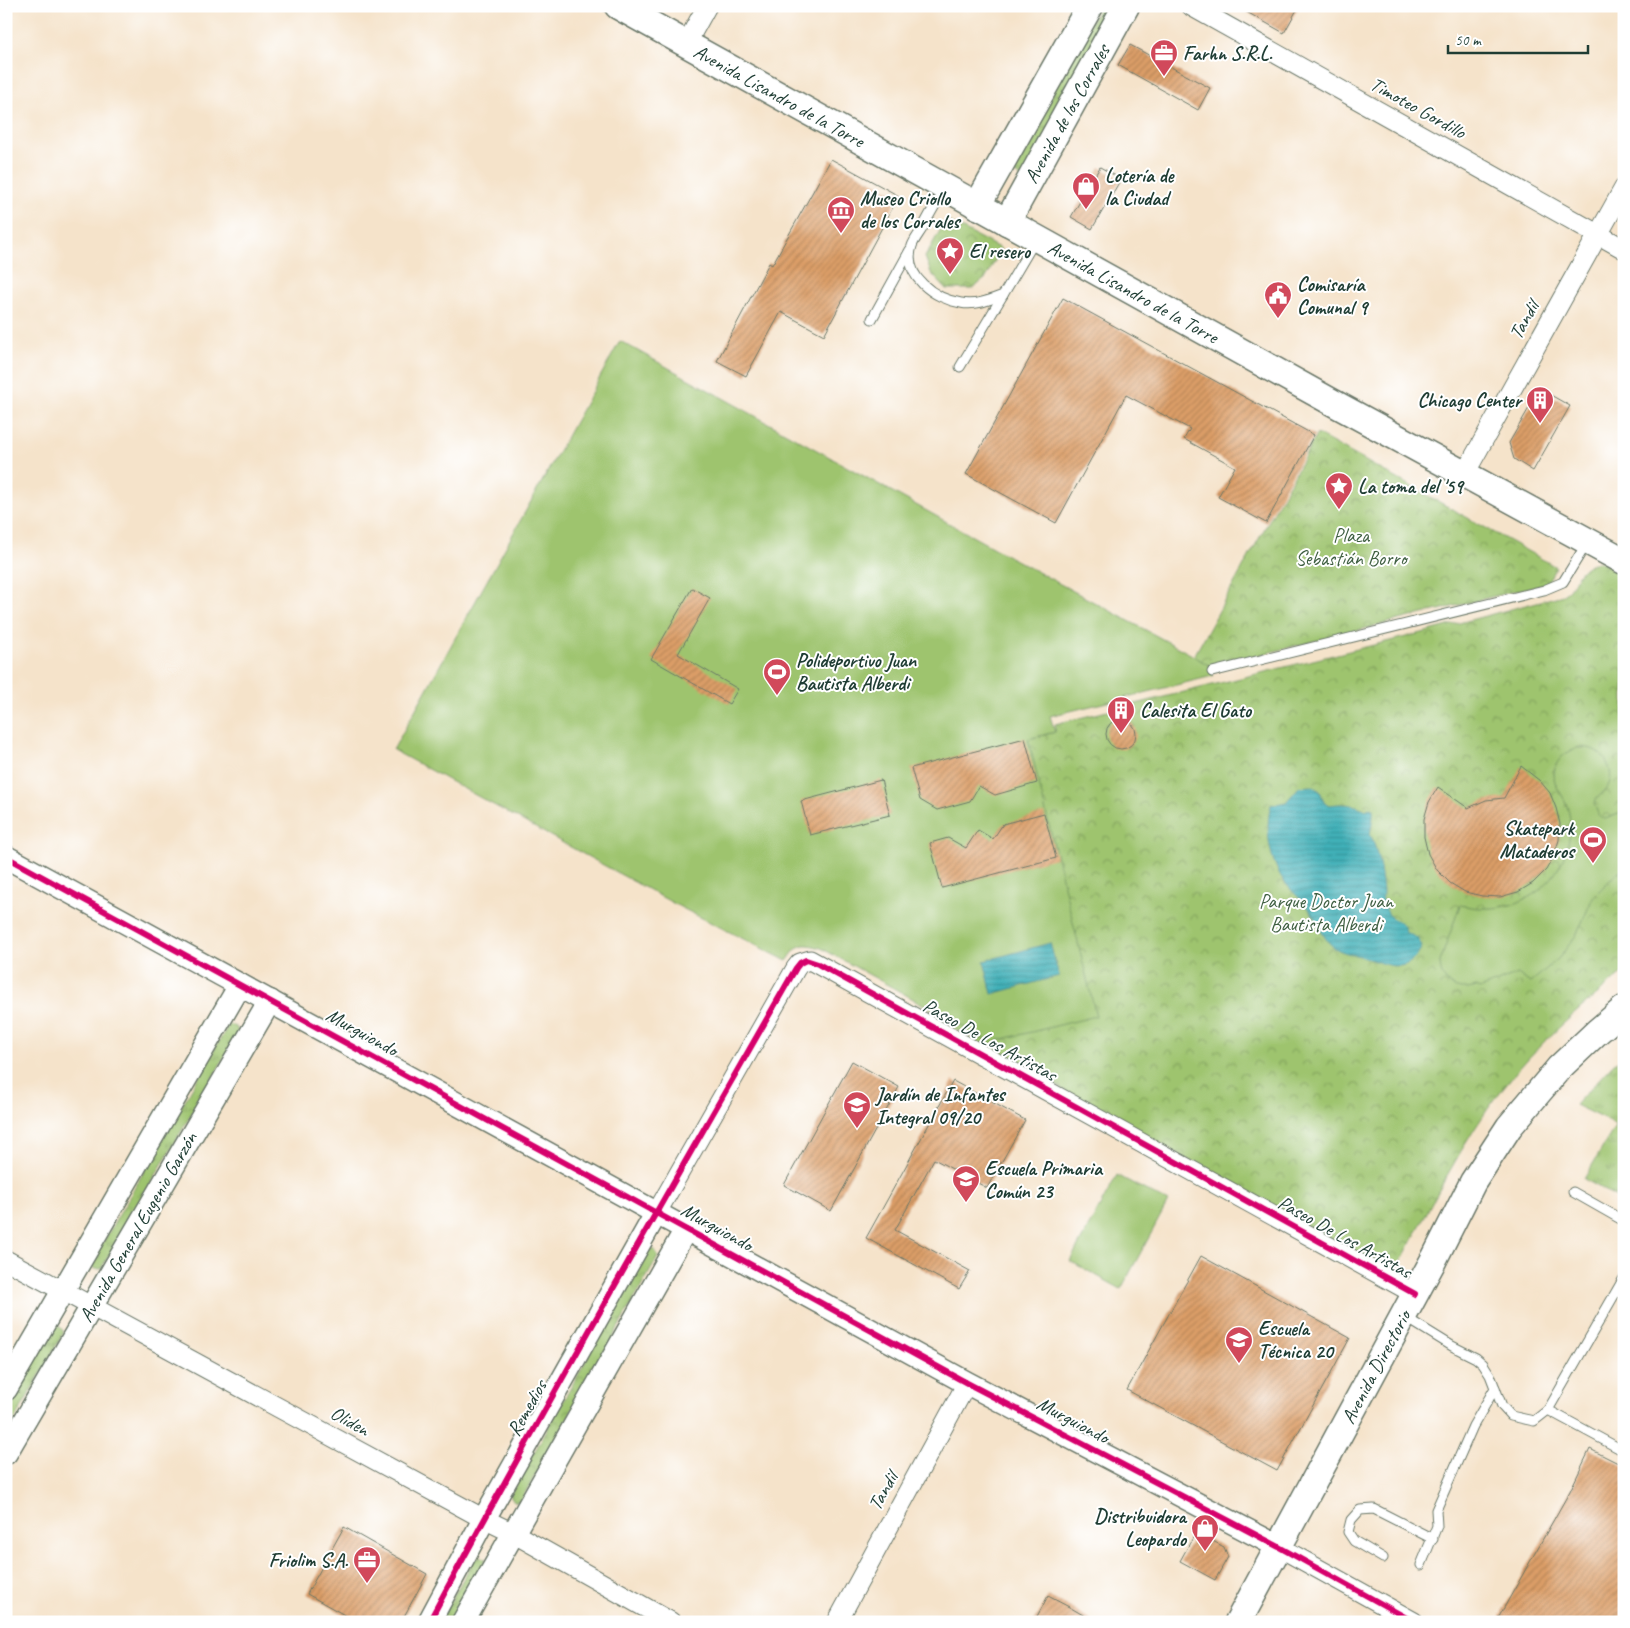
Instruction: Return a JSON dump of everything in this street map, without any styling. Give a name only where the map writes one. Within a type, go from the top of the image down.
[{"type":"main road","name":"Avenida Lisandro de la Torre","points":[[618,6],[1464,475],[1624,561]]},
{"type":"main road","name":"Avenida de los Corrales","points":[[977,206],[1090,6]]},
{"type":"main road","name":"Avenida de los Corrales","points":[[1007,222],[1126,6]]},
{"type":"main road","name":"Avenida Directorio","points":[[1238,1622],[1473,1182],[1509,1127],[1559,1068],[1624,1009]]},
{"type":"street","points":[[686,44],[707,6]]},
{"type":"street","name":"Timoteo Gordillo","points":[[1191,6],[1624,248]]},
{"type":"street","name":"Tandil","points":[[1464,475],[1624,188]]},
{"type":"street","name":"Murguiondo","points":[[6,857],[967,1383],[1279,1547],[1414,1622]]},
{"type":"street","name":"Paseo De Los Artistas","points":[[657,1212],[796,968],[800,963],[810,960],[1409,1305]]},
{"type":"street","name":"Avenida General Eugenio Garzón","points":[[6,1389],[240,985]]},
{"type":"street","name":"Avenida General Eugenio Garzón","points":[[6,1453],[270,1001]]},
{"type":"street","name":"Remedios","points":[[429,1622],[484,1519],[657,1212]]},
{"type":"street","points":[[463,1622],[686,1228]]},
{"type":"street","name":"Oliden","points":[[6,1260],[513,1533],[671,1622]]},
{"type":"street","name":"Tandil","points":[[838,1622],[967,1383]]},
{"type":"lane","points":[[872,319],[945,188]]},
{"type":"lane","points":[[960,367],[1036,238]]},
{"type":"lane","points":[[912,246],[910,261],[914,275],[927,288],[942,297],[960,303],[974,304],[1003,296]]},
{"type":"lane","points":[[1212,672],[1544,590],[1563,582],[1589,541]]},
{"type":"lane","points":[[1573,1192],[1624,1221]]},
{"type":"lane","points":[[1409,1305],[1452,1346],[1476,1358],[1483,1364],[1502,1406],[1511,1416],[1534,1421],[1548,1410],[1624,1278]]},
{"type":"lane","points":[[1421,1565],[1437,1526],[1436,1510],[1473,1426],[1495,1388]]},
{"type":"lane","points":[[1548,1410],[1624,1452]]},
{"type":"lane","points":[[1383,1558],[1354,1541],[1348,1532],[1352,1520],[1360,1510],[1374,1509],[1433,1539]]},
{"type":"green space","points":[[1100,6],[1117,6],[1022,178],[1009,171]]},
{"type":"green space","points":[[946,220],[1001,249],[986,278],[972,289],[946,289],[931,273],[925,257]]},
{"type":"green space","name":"Polideportivo Juan Bautista Alberdi","points":[[620,341],[1211,667],[1213,676],[1050,716],[1055,732],[1028,739],[1096,1016],[991,1042],[821,948],[809,945],[801,946],[794,951],[787,961],[682,908],[393,750]]},
{"type":"green space","name":"Plaza Sebastián Borro","points":[[1317,434],[1556,567],[1547,583],[1211,667],[1194,656]]},
{"type":"green space","name":"Parque Doctor Juan Bautista Alberdi","points":[[1598,562],[1606,564],[1624,574],[1624,972],[1544,1042],[1503,1088],[1474,1130],[1400,1263],[1395,1267],[1388,1269],[1379,1267],[937,1019],[935,1011],[992,1042],[1042,797],[1028,739],[1055,732],[1055,724],[1422,633],[1563,595],[1585,567]]},
{"type":"green space","name":"Skatepark Mataderos","points":[[1577,748],[1589,748],[1596,751],[1604,758],[1609,768],[1609,784],[1594,804],[1599,816],[1605,819],[1624,812],[1624,869],[1617,873],[1593,897],[1577,934],[1559,958],[1530,983],[1518,974],[1479,989],[1476,987],[1462,989],[1450,985],[1443,976],[1440,962],[1460,905],[1482,908],[1500,907],[1517,903],[1532,895],[1556,872],[1564,857],[1569,840],[1570,822],[1566,803],[1555,783],[1554,770],[1561,758]]},
{"type":"green space","points":[[229,1024],[237,1028],[238,1034],[101,1269],[94,1269],[90,1265]]},
{"type":"green space","points":[[1624,1056],[1624,1201],[1584,1179],[1616,1125],[1575,1105],[1613,1064]]},
{"type":"green space","points":[[1117,1175],[1168,1202],[1121,1289],[1070,1261]]},
{"type":"green space","points":[[649,1249],[655,1250],[658,1257],[520,1502],[514,1501],[510,1495]]},
{"type":"green space","points":[[54,1325],[60,1327],[64,1332],[6,1435],[6,1404],[51,1327]]},
{"type":"green space","points":[[481,1556],[486,1559],[458,1622],[439,1622],[475,1558]]},
{"type":"water","points":[[1312,786],[1320,791],[1327,805],[1347,804],[1366,810],[1369,808],[1373,809],[1370,834],[1379,861],[1384,904],[1391,918],[1401,923],[1404,926],[1405,932],[1417,938],[1422,946],[1410,962],[1396,966],[1387,965],[1335,948],[1324,936],[1310,910],[1281,877],[1270,847],[1268,826],[1271,805],[1286,802],[1299,787]]},
{"type":"water","points":[[1050,943],[1059,976],[992,994],[984,961]]},
{"type":"building","points":[[1236,6],[1299,6],[1284,33]]},
{"type":"building","name":"Farhn S.R.L.","points":[[1130,45],[1210,88],[1198,110],[1118,65]]},
{"type":"building","points":[[831,159],[899,196],[824,335],[781,312],[746,376],[717,361],[769,263],[772,265]]},
{"type":"building","points":[[1100,167],[1121,179],[1092,229],[1071,217]]},
{"type":"building","points":[[1063,298],[1314,435],[1266,523],[1218,497],[1235,467],[1184,439],[1190,429],[1126,395],[1056,523],[966,474]]},
{"type":"building","name":"Chicago Center","points":[[1540,389],[1570,406],[1533,471],[1514,459],[1509,443]]},
{"type":"building","points":[[692,588],[710,598],[678,654],[738,689],[729,704],[651,659]]},
{"type":"building","name":"Calesita El Gato","points":[[1121,719],[1131,724],[1136,734],[1131,744],[1121,749],[1111,744],[1106,734],[1111,724]]},
{"type":"building","points":[[1025,738],[1037,783],[995,795],[979,786],[970,801],[937,810],[920,800],[911,768]]},
{"type":"building","points":[[1521,766],[1540,781],[1550,793],[1556,808],[1560,824],[1559,840],[1554,856],[1546,870],[1533,883],[1518,892],[1500,897],[1482,896],[1465,892],[1450,883],[1437,870],[1428,854],[1424,837],[1424,819],[1429,802],[1438,787],[1468,808],[1486,800],[1504,798]]},
{"type":"building","points":[[881,780],[890,815],[810,835],[801,801]]},
{"type":"building","points":[[1044,813],[1056,858],[942,888],[930,843],[948,838],[966,848],[978,830],[993,839],[1003,824]]},
{"type":"building","points":[[852,1061],[899,1087],[831,1211],[784,1185]]},
{"type":"building","points":[[953,1081],[1025,1120],[987,1188],[934,1159],[895,1230],[970,1271],[959,1289],[866,1238]]},
{"type":"building","name":"Escuela Técnica 20","points":[[1201,1256],[1350,1338],[1277,1471],[1127,1390]]},
{"type":"building","points":[[1590,1449],[1624,1466],[1624,1622],[1496,1622],[1570,1491]]},
{"type":"building","name":"Friolim S.A.","points":[[344,1527],[427,1574],[401,1622],[357,1622],[307,1594]]},
{"type":"building","name":"Distribuidora Leopardo","points":[[1196,1532],[1224,1547],[1228,1557],[1215,1580],[1180,1561]]},
{"type":"building","points":[[1048,1596],[1071,1608],[1095,1622],[1034,1622]]},
{"type":"cycle path","points":[[6,857],[967,1383],[1279,1547],[1414,1622]]},
{"type":"cycle path","points":[[429,1622],[564,1375],[656,1212],[796,968],[806,960],[818,964],[1415,1294]]},
{"type":"place","name":"Farhn S.R.L.","points":[[1164,77]]},
{"type":"place","name":"Lotería de la Ciudad","points":[[1086,210]]},
{"type":"place","name":"Museo Criollo de los Corrales","points":[[841,234]]},
{"type":"place","name":"El resero","points":[[950,275]]},
{"type":"place","name":"Comisaría Comunal 9","points":[[1278,319]]},
{"type":"place","name":"Chicago Center","points":[[1540,424]]},
{"type":"place","name":"La toma del '59","points":[[1339,510]]},
{"type":"place","name":"Polideportivo Juan Bautista Alberdi","points":[[777,696]]},
{"type":"place","name":"Calesita El Gato","points":[[1121,734]]},
{"type":"place","name":"Skatepark Mataderos","points":[[1593,864]]},
{"type":"place","name":"Jardín de Infantes Integral 09/20","points":[[857,1129]]},
{"type":"place","name":"Escuela Primaria Común 23","points":[[966,1203]]},
{"type":"place","name":"Escuela Técnica 20","points":[[1239,1364]]},
{"type":"place","name":"Distribuidora Leopardo","points":[[1205,1552]]},
{"type":"place","name":"Friolim S.A.","points":[[367,1584]]}]
